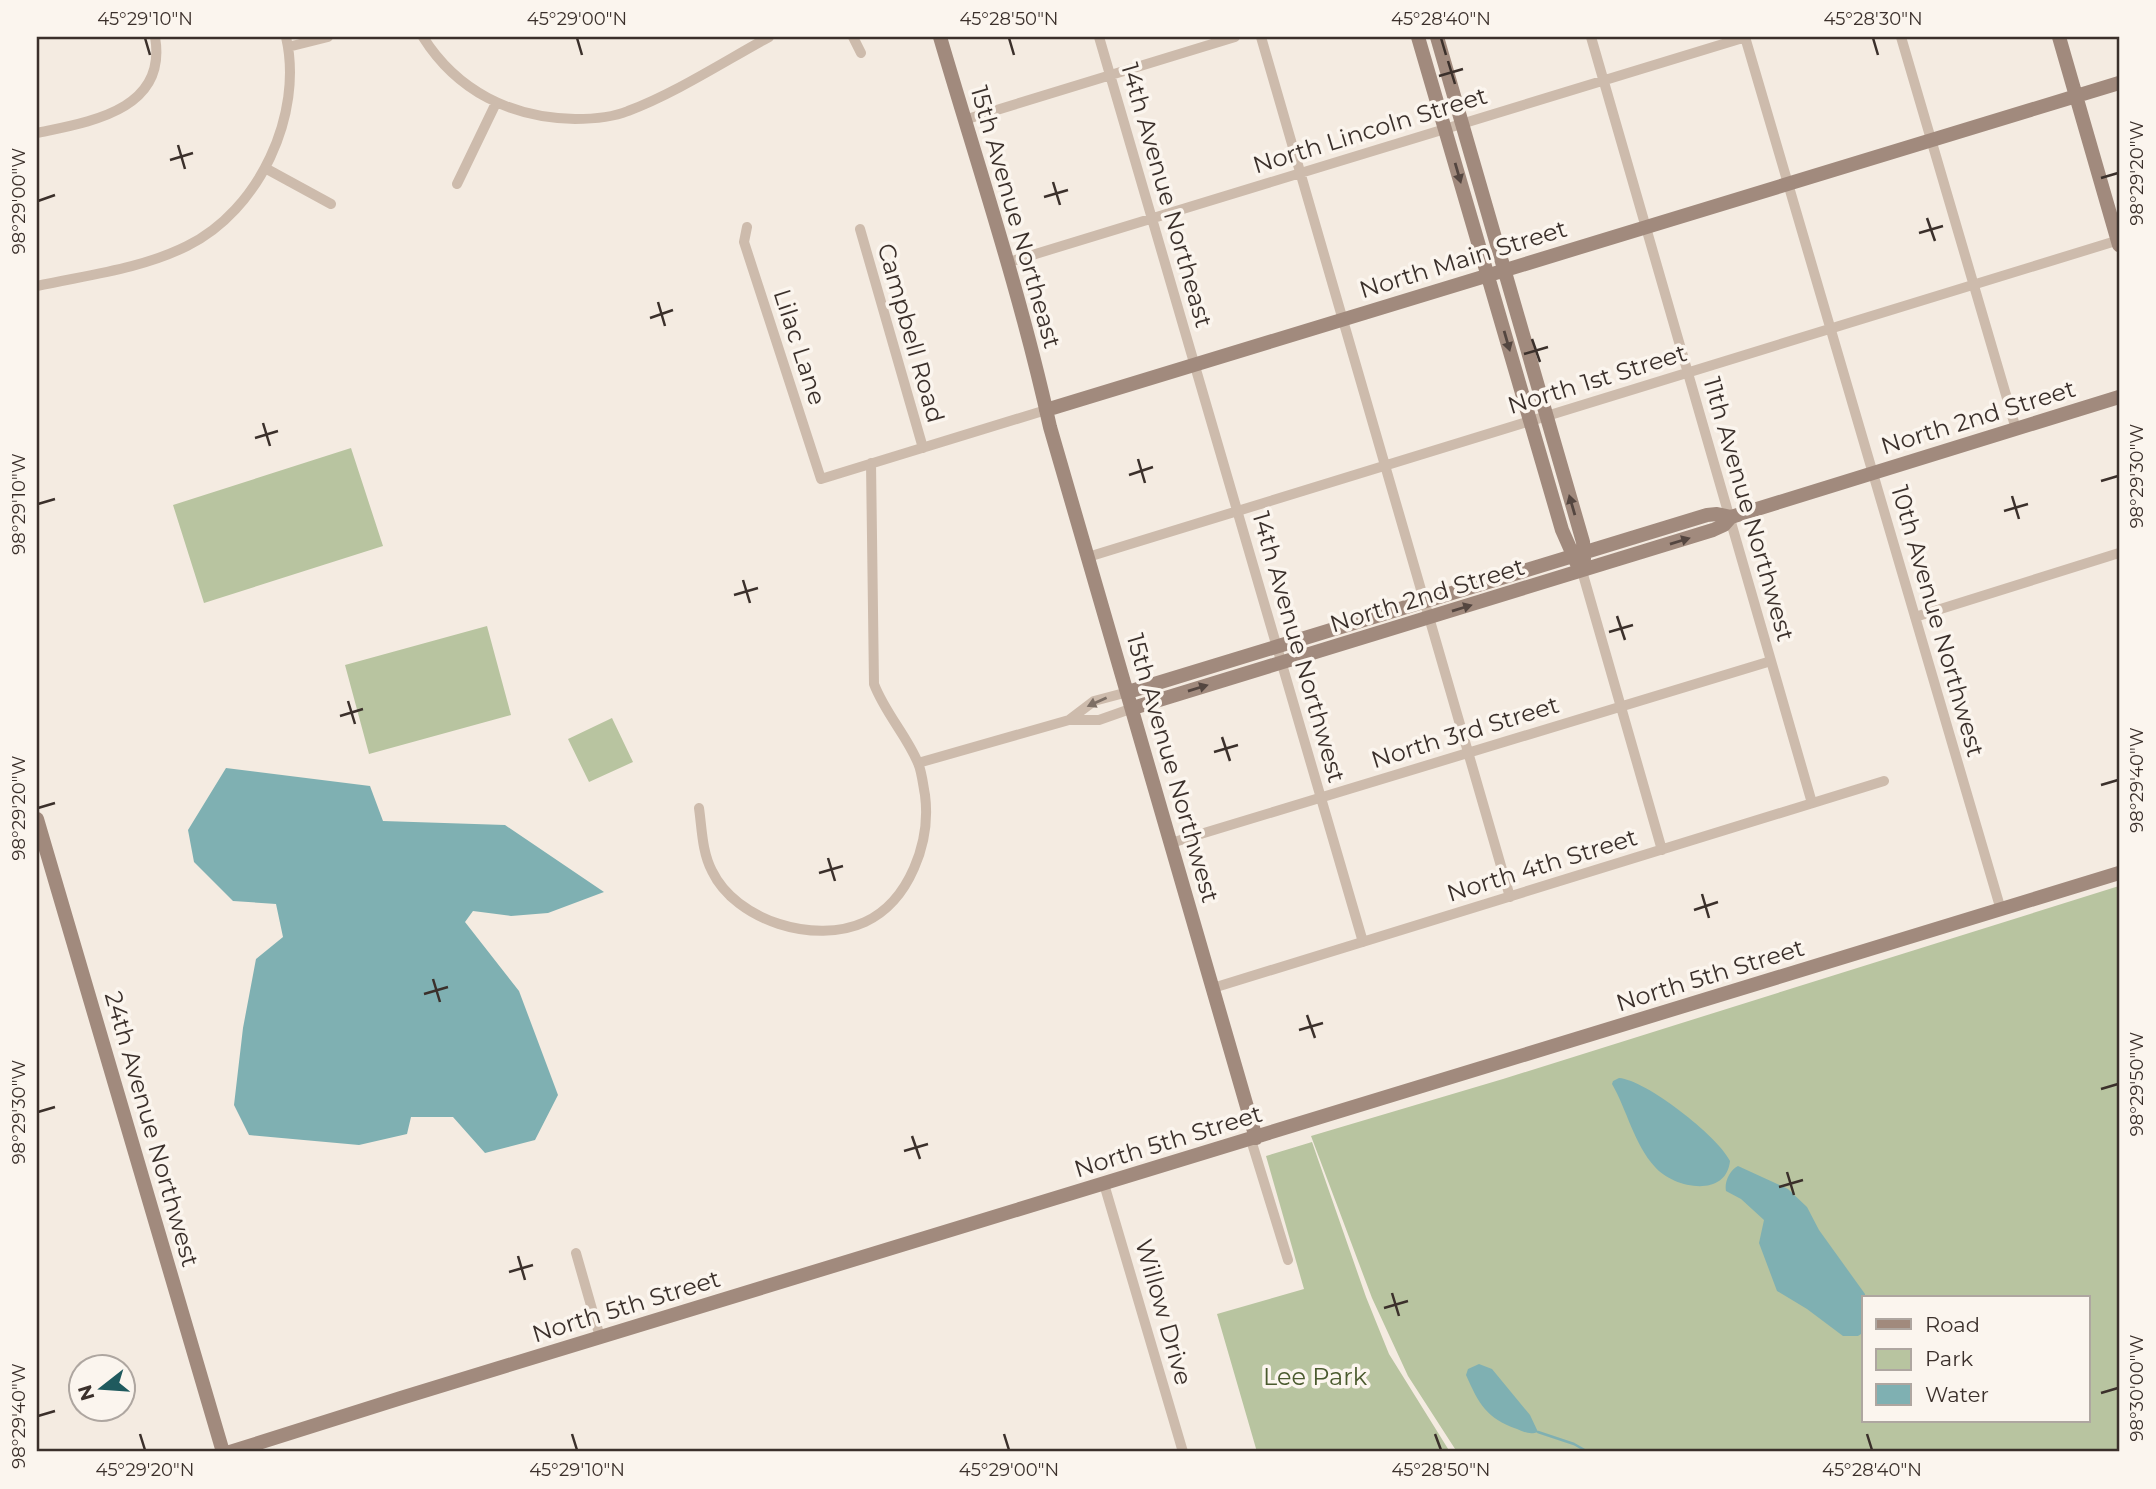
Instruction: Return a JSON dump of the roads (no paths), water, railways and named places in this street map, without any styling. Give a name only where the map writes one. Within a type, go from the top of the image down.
[{"type":"street","points":[[37,133],[93,121],[114,114],[131,102],[152,74],[156,52],[155,37]]},
{"type":"street","points":[[37,286],[143,263],[189,246],[219,225],[265,168],[276,144],[290,83],[287,42],[328,37]]},
{"type":"street","points":[[423,37],[433,53],[456,77],[496,103],[524,113],[550,118],[589,119],[615,115],[655,99],[769,37]]},
{"type":"street","points":[[853,37],[861,53]]},
{"type":"street","name":"15th Avenue Northeast","points":[[940,37],[1046,410]]},
{"type":"street","name":"14th Avenue Northeast","points":[[1099,37],[1195,364]]},
{"type":"street","points":[[964,120],[1236,37]]},
{"type":"street","points":[[1261,37],[1510,897]]},
{"type":"street","points":[[1418,37],[1562,530],[1579,554]]},
{"type":"street","points":[[1437,37],[1547,416],[1582,571],[1662,850]]},
{"type":"street","name":"11th Avenue Northwest","points":[[1591,37],[1812,803]]},
{"type":"street","name":"North Lincoln Street","points":[[1006,263],[1745,37]]},
{"type":"street","name":"10th Avenue Northwest","points":[[1745,37],[2001,910]]},
{"type":"street","points":[[1901,37],[2016,429]]},
{"type":"street","points":[[2059,37],[2119,242]]},
{"type":"street","name":"North Main Street","points":[[821,479],[2119,83]]},
{"type":"street","points":[[457,184],[496,103]]},
{"type":"street","points":[[265,168],[331,204]]},
{"type":"street","name":"Lilac Lane","points":[[747,227],[744,242],[821,479]]},
{"type":"street","name":"Campbell Road","points":[[860,229],[923,448]]},
{"type":"street","name":"North 1st Street","points":[[1088,557],[2119,242]]},
{"type":"street","name":"14th Avenue Northwest","points":[[1195,364],[1363,942]]},
{"type":"street","name":"North 2nd Street","points":[[1128,692],[1707,516],[1717,514],[1731,517],[2119,397]]},
{"type":"street","name":"15th Avenue Northwest","points":[[1046,410],[1213,988],[1288,1260]]},
{"type":"street","points":[[699,808],[710,869],[718,883],[741,905],[775,923],[824,930],[865,922],[888,905],[912,874],[922,850],[926,822],[925,795],[918,763],[880,700],[874,684],[871,463]]},
{"type":"street","name":"North 2nd Street","points":[[1133,708],[1713,530],[1724,526],[1731,517]]},
{"type":"street","points":[[1915,617],[2119,553]]},
{"type":"street","name":"North 3rd Street","points":[[1171,843],[1771,661]]},
{"type":"street","points":[[1069,720],[1094,701],[1128,692]]},
{"type":"street","points":[[918,763],[1069,720],[1099,719],[1133,708]]},
{"type":"street","name":"North 4th Street","points":[[1213,988],[1884,781]]},
{"type":"street","name":"24th Avenue Northwest","points":[[37,819],[223,1452]]},
{"type":"street","name":"North 5th Street","points":[[230,1452],[2119,873]]},
{"type":"street","name":"Willow Drive","points":[[1104,1184],[1183,1452]]},
{"type":"street","points":[[576,1253],[600,1338]]},
{"type":"water","points":[[226,768],[370,786],[383,821],[505,825],[604,892],[548,913],[511,916],[473,911],[465,922],[519,991],[558,1095],[535,1140],[485,1153],[453,1117],[411,1117],[407,1134],[359,1145],[249,1135],[234,1105],[243,1028],[256,959],[283,937],[276,904],[233,901],[194,862],[188,830]]},
{"type":"water","points":[[1619,1078],[1646,1088],[1663,1099],[1697,1124],[1723,1150],[1730,1161],[1726,1173],[1719,1181],[1698,1186],[1686,1184],[1663,1174],[1655,1167],[1636,1137],[1612,1084]]},
{"type":"water","points":[[1738,1166],[1788,1189],[1807,1207],[1819,1230],[1865,1294],[1862,1296],[1862,1333],[1843,1336],[1777,1291],[1759,1243],[1764,1220],[1741,1199],[1726,1191],[1732,1170]]},
{"type":"water","points":[[1479,1364],[1492,1369],[1530,1415],[1538,1432],[1527,1433],[1506,1425],[1485,1409],[1466,1375],[1468,1369]]},
{"type":"waterway","points":[[1538,1432],[1574,1444],[1588,1452]]},
{"type":"park label","name":"Lee Park","points":[[1315,1376]]}]
